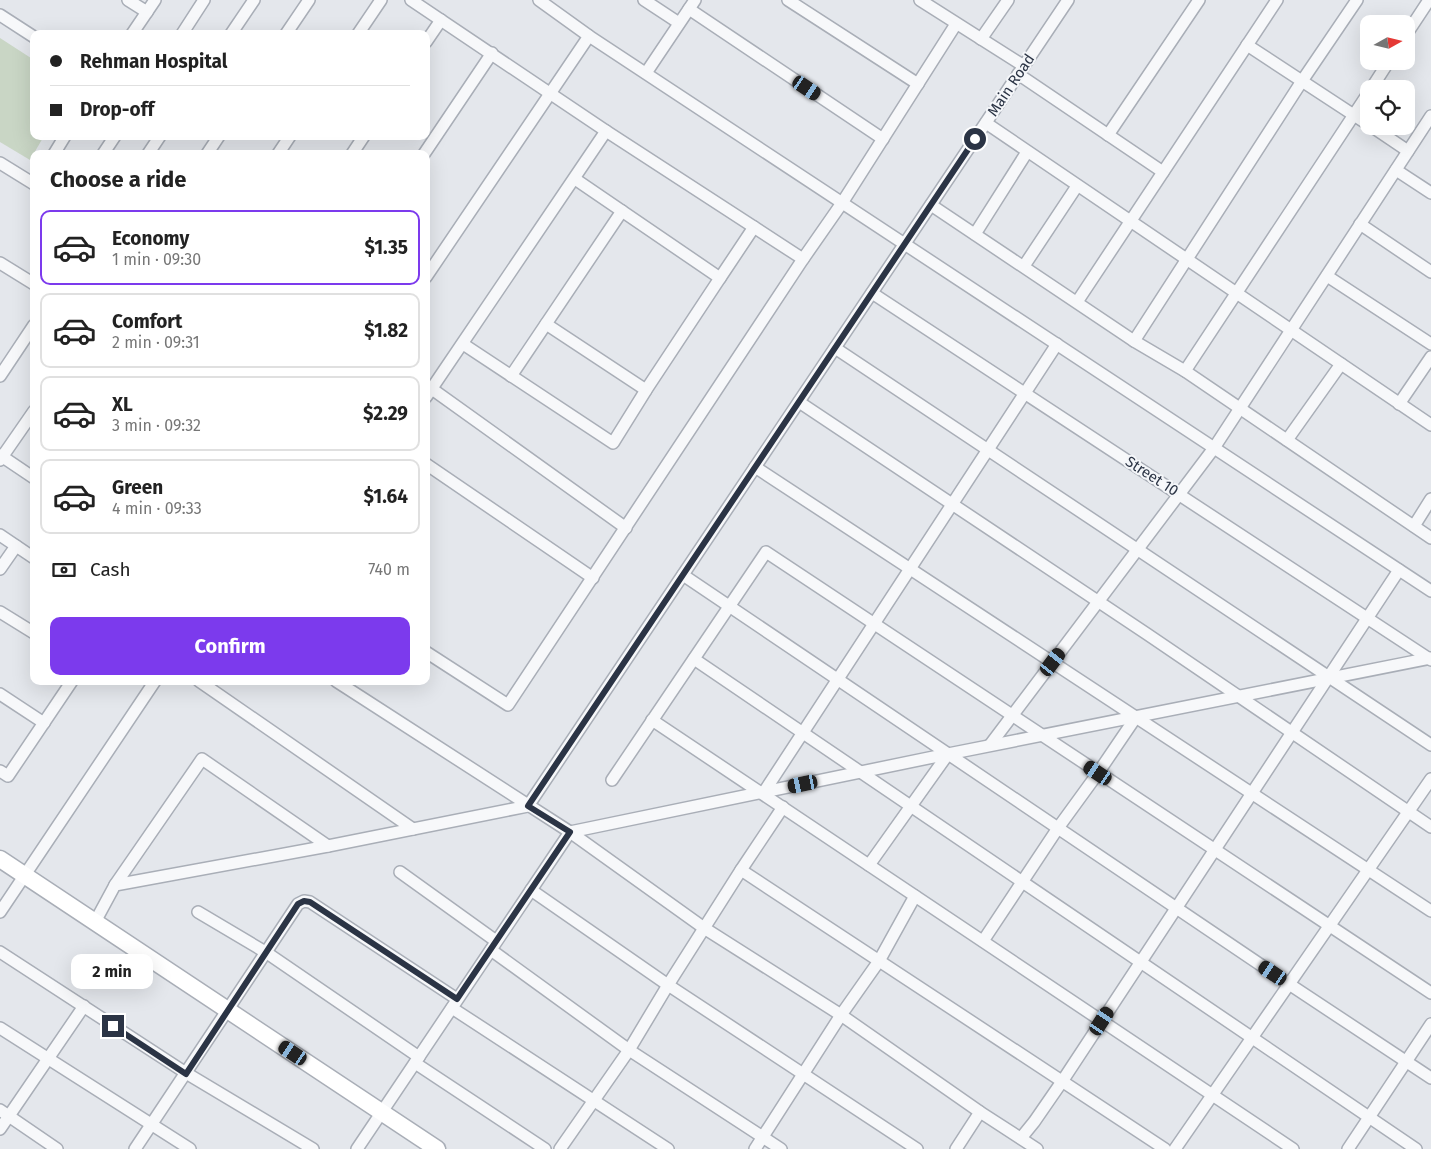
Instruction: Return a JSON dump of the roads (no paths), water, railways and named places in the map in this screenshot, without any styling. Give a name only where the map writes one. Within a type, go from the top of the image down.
[{"type":"main road","points":[[0,859],[437,1149]]},
{"type":"street","points":[[128,0],[147,12]]},
{"type":"street","points":[[135,30],[155,0]]},
{"type":"street","points":[[185,30],[204,0]]},
{"type":"street","points":[[234,30],[254,0]]},
{"type":"street","points":[[289,30],[309,0]]},
{"type":"street","points":[[361,30],[381,0]]},
{"type":"street","points":[[411,0],[803,260]]},
{"type":"street","points":[[539,0],[588,36],[1431,591]]},
{"type":"street","points":[[644,0],[679,23]]},
{"type":"street","points":[[788,0],[918,84]]},
{"type":"street","points":[[920,0],[981,39],[1108,136],[1163,172]]},
{"type":"street","points":[[981,39],[1008,0]]},
{"type":"street","name":"Main Road","points":[[528,806],[1068,0]]},
{"type":"street","points":[[1108,136],[1198,0]]},
{"type":"street","points":[[1077,302],[1277,0]]},
{"type":"street","points":[[1134,341],[1302,81],[1357,0]]},
{"type":"street","points":[[1415,21],[1429,0]]},
{"type":"street","points":[[646,73],[692,4],[883,140]]},
{"type":"street","points":[[0,15],[30,34]]},
{"type":"street","points":[[430,36],[441,20]]},
{"type":"street","points":[[430,655],[508,705],[842,203],[956,24]]},
{"type":"street","points":[[430,271],[588,36]]},
{"type":"street","points":[[1247,45],[1360,119]]},
{"type":"street","points":[[427,150],[492,53]]},
{"type":"street","points":[[1185,371],[1360,106]]},
{"type":"street","points":[[990,746],[1214,448],[1431,116]]},
{"type":"street","points":[[986,123],[1431,425]]},
{"type":"street","points":[[430,392],[606,131]]},
{"type":"street","points":[[1384,135],[1408,151]]},
{"type":"street","points":[[975,234],[1028,152]]},
{"type":"street","points":[[0,163],[30,182]]},
{"type":"street","points":[[1396,170],[1431,192]]},
{"type":"street","points":[[575,179],[720,278]]},
{"type":"street","points":[[1024,266],[1077,186]]},
{"type":"street","points":[[931,205],[1134,341],[1185,371],[1431,538]]},
{"type":"street","points":[[511,376],[622,211]]},
{"type":"street","points":[[1360,224],[1431,272]]},
{"type":"street","points":[[463,344],[613,443],[754,227]]},
{"type":"street","points":[[0,262],[30,281]]},
{"type":"street","points":[[1327,276],[1431,344]]},
{"type":"street","name":"Street 10","points":[[872,293],[1430,659]]},
{"type":"street","points":[[546,324],[646,390]]},
{"type":"street","points":[[0,376],[30,331]]},
{"type":"street","points":[[763,792],[1056,344]]},
{"type":"street","points":[[835,348],[1431,745]]},
{"type":"street","points":[[0,354],[10,360]]},
{"type":"street","points":[[1399,404],[1431,357]]},
{"type":"street","points":[[1287,440],[1341,364]]},
{"type":"street","points":[[430,394],[626,528]]},
{"type":"street","points":[[799,402],[1431,827]]},
{"type":"street","points":[[30,417],[1,458],[30,476]]},
{"type":"street","points":[[430,467],[593,578]]},
{"type":"street","points":[[756,467],[1431,911]]},
{"type":"street","points":[[1414,526],[1431,499]]},
{"type":"street","points":[[0,535],[30,555]]},
{"type":"street","points":[[0,569],[16,546]]},
{"type":"street","points":[[612,780],[766,552],[1431,993]]},
{"type":"street","points":[[1021,1138],[1063,1080],[1399,570]]},
{"type":"street","points":[[683,575],[1431,1078]]},
{"type":"street","points":[[0,612],[30,628]]},
{"type":"street","points":[[694,659],[1416,1149]]},
{"type":"street","points":[[357,1149],[377,1109],[417,1060],[570,832],[1042,735],[1430,659]]},
{"type":"street","points":[[0,771],[8,776],[69,685]]},
{"type":"street","points":[[0,912],[151,685]]},
{"type":"street","points":[[205,685],[413,829]]},
{"type":"street","points":[[342,685],[570,832],[704,928],[841,1015],[980,1112],[1037,1149]]},
{"type":"street","points":[[0,694],[44,723]]},
{"type":"street","points":[[983,941],[1058,828],[1136,717]]},
{"type":"street","points":[[652,720],[763,792],[1293,1149]]},
{"type":"street","points":[[869,865],[948,754]]},
{"type":"street","points":[[95,922],[115,884],[202,759],[328,846]]},
{"type":"street","points":[[1175,1149],[1431,779]]},
{"type":"street","points":[[115,884],[328,846],[528,806]]},
{"type":"street","points":[[560,1149],[629,1050],[704,928],[783,807]]},
{"type":"street","points":[[741,870],[1063,1080],[1165,1149]]},
{"type":"street","points":[[400,872],[629,1050],[781,1149]]},
{"type":"street","points":[[531,890],[668,985],[917,1149]]},
{"type":"street","points":[[755,1149],[841,1015],[879,961],[915,896]]},
{"type":"street","points":[[135,1149],[298,904],[304,901],[310,902],[594,1100],[668,1149]]},
{"type":"street","points":[[198,912],[267,953],[545,1149]]},
{"type":"street","points":[[0,952],[186,1074],[313,1149]]},
{"type":"street","points":[[0,1129],[4,1112],[48,1060],[84,1006]]},
{"type":"street","points":[[1348,1149],[1431,1024]]},
{"type":"street","points":[[0,1028],[190,1149]]},
{"type":"street","points":[[4,1112],[57,1149]]},
{"type":"street","points":[[956,1149],[980,1112]]}]
